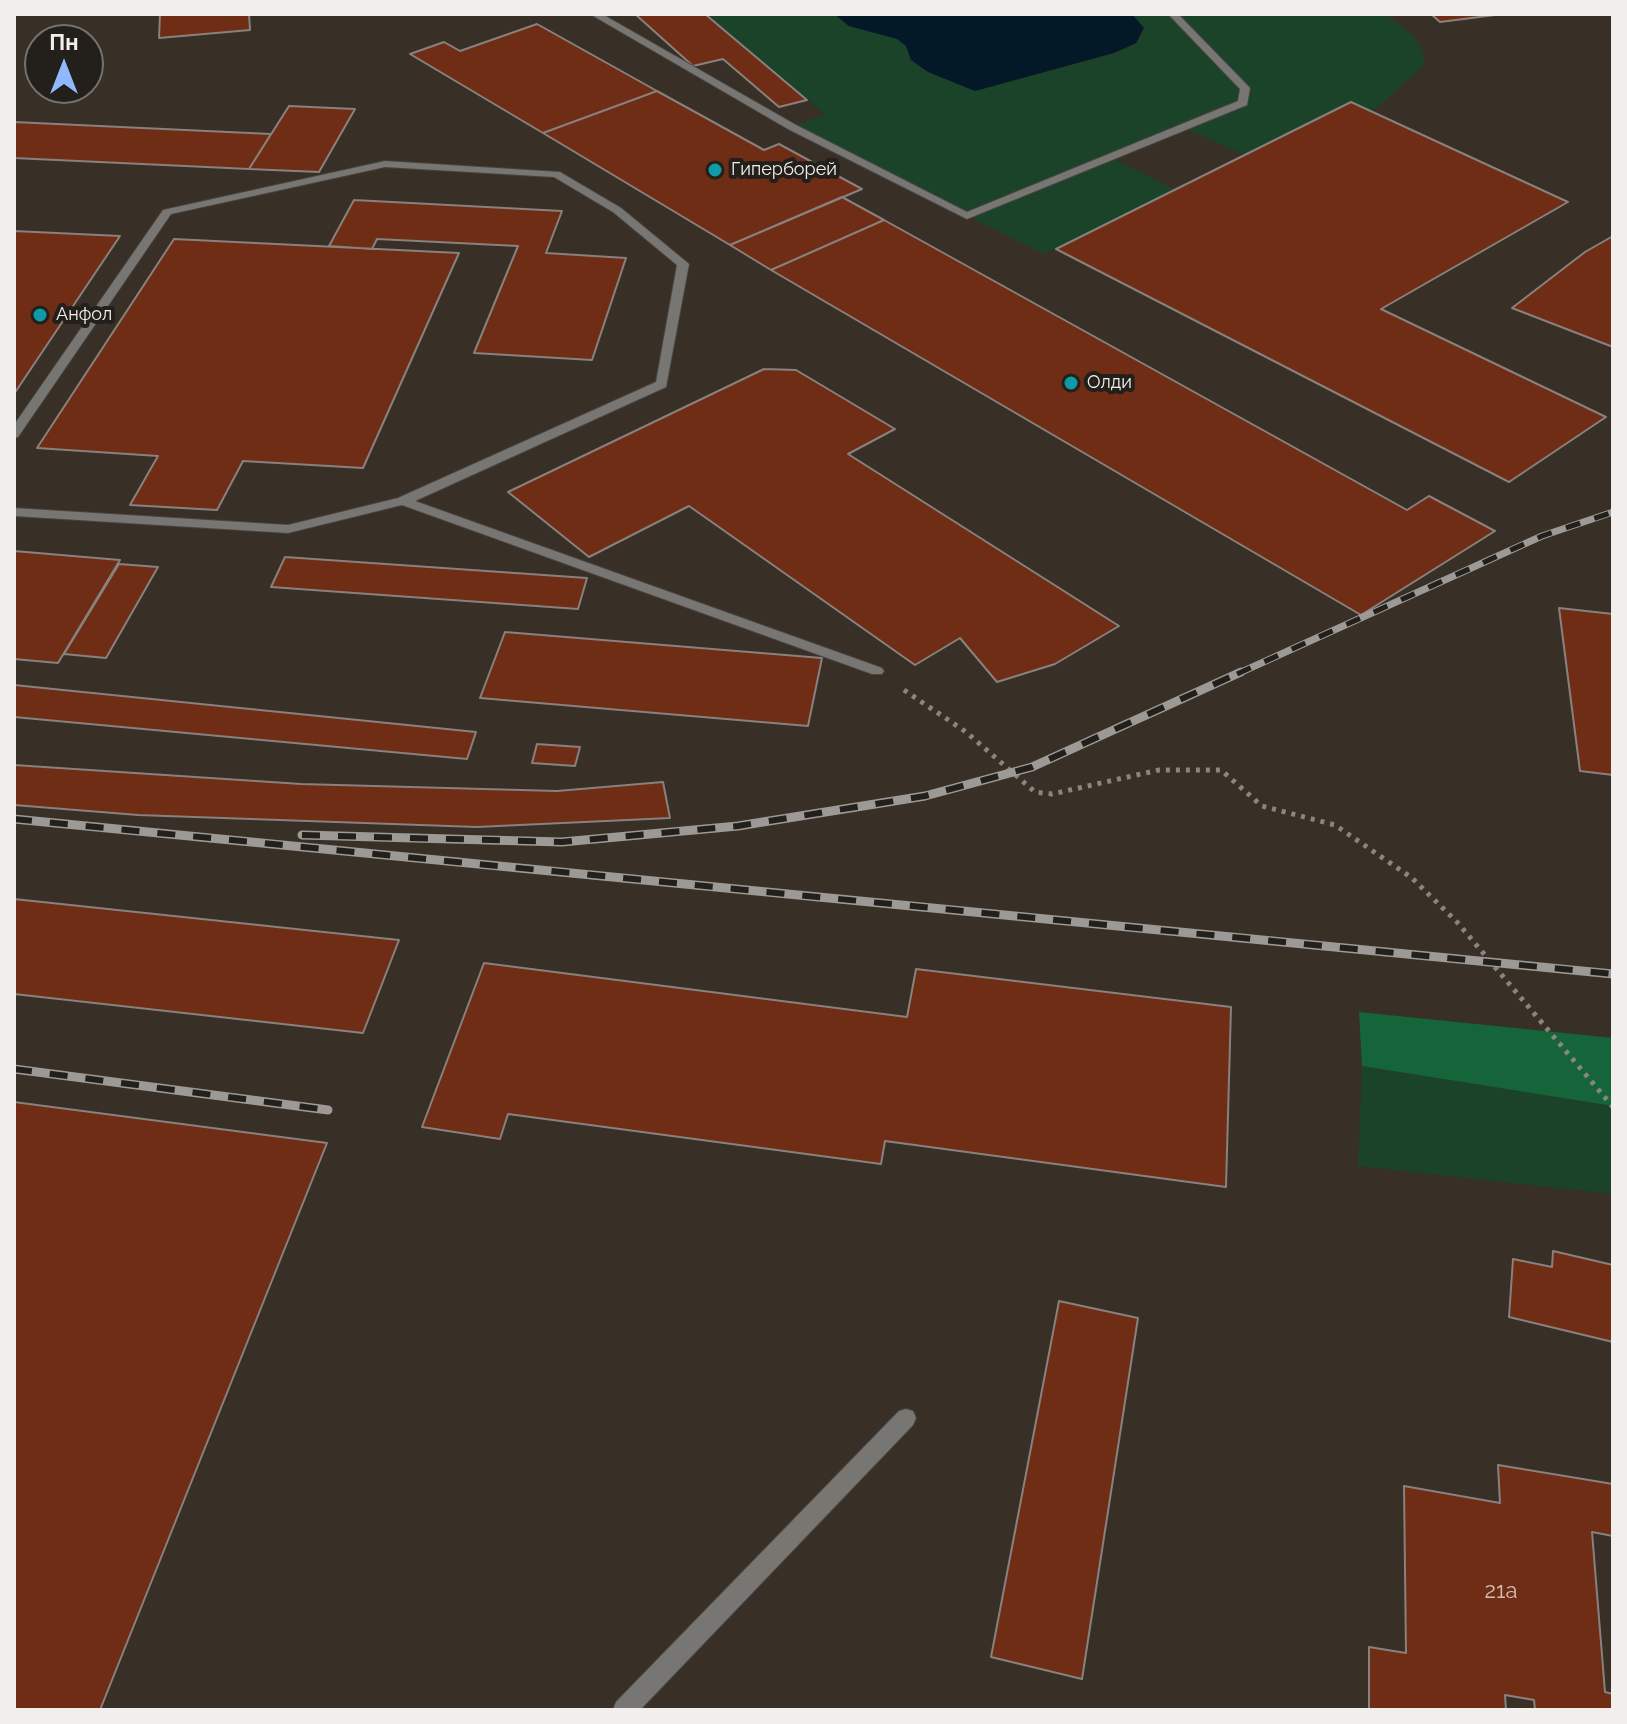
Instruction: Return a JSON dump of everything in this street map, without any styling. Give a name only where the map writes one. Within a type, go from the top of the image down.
[{"type":"lane","points":[[595,14],[792,127],[967,216],[1243,103],[1245,88],[1173,14]]},
{"type":"lane","points":[[14,434],[167,212],[385,164],[556,174],[617,210],[683,264],[662,384],[403,501],[288,529],[14,512]]},
{"type":"lane","points":[[403,501],[877,671]]},
{"type":"lane","points":[[624,1710],[906,1418]]},
{"type":"path","points":[[877,671],[966,732],[1035,792],[1052,794],[1159,770],[1221,770],[1262,806],[1335,825],[1412,878],[1457,922],[1613,1107]]},
{"type":"shaded area","points":[[14,14],[1613,14],[1613,1710],[14,1710]]},
{"type":"green space","points":[[705,14],[953,14],[976,91],[1114,53],[1136,44],[1144,28],[1132,14],[1385,14],[1415,37],[1425,56],[1423,66],[1372,112],[1245,155],[1184,128],[1112,158],[1176,190],[1044,254],[792,127],[825,114]]},
{"type":"green space","points":[[1359,1012],[1613,1038],[1613,1106],[1362,1066]]},
{"type":"green space","points":[[1362,1066],[1613,1106],[1613,1194],[1358,1166]]},
{"type":"water","points":[[834,14],[1132,14],[1144,28],[1136,43],[1114,53],[975,91],[928,72],[911,60],[906,46],[897,39],[849,26]]},
{"type":"building","points":[[160,14],[249,14],[250,30],[159,38]]},
{"type":"building","points":[[635,14],[705,14],[807,100],[779,107],[723,59],[693,66]]},
{"type":"building","points":[[1431,14],[1503,14],[1440,22]]},
{"type":"building","points":[[537,24],[657,91],[543,133],[410,54],[444,42],[460,51]]},
{"type":"building","name":"Гиперборей","points":[[657,91],[764,150],[779,144],[862,189],[730,245],[543,133]]},
{"type":"building","points":[[1351,102],[1568,202],[1381,309],[1606,417],[1509,482],[1056,249]]},
{"type":"building","points":[[289,106],[355,109],[319,172],[249,169]]},
{"type":"building","points":[[14,122],[271,134],[249,169],[14,158]]},
{"type":"building","points":[[842,197],[884,220],[771,270],[730,245]]},
{"type":"building","points":[[354,200],[562,211],[546,253],[626,258],[592,360],[474,353],[518,246],[377,239],[372,249],[329,246]]},
{"type":"building","name":"Олди","points":[[884,220],[1407,510],[1429,496],[1495,531],[1361,615],[771,270]]},
{"type":"building","name":"Анфол","points":[[14,231],[120,236],[14,394]]},
{"type":"building","points":[[1613,236],[1613,347],[1512,308],[1585,252]]},
{"type":"building","points":[[174,239],[459,253],[363,468],[243,461],[217,510],[130,505],[158,456],[37,448]]},
{"type":"building","points":[[764,369],[796,370],[895,429],[848,454],[1119,626],[1055,664],[997,682],[960,638],[915,665],[689,506],[589,557],[508,492]]},
{"type":"building","points":[[14,551],[120,560],[58,663],[14,659]]},
{"type":"building","points":[[285,557],[587,578],[578,609],[271,587]]},
{"type":"building","points":[[119,564],[158,567],[106,658],[64,654]]},
{"type":"building","points":[[1559,608],[1613,614],[1613,775],[1580,771]]},
{"type":"building","points":[[505,632],[822,658],[808,726],[480,698]]},
{"type":"building","points":[[14,685],[476,732],[467,759],[14,717]]},
{"type":"building","points":[[537,744],[580,747],[575,766],[532,763]]},
{"type":"building","points":[[14,765],[301,784],[557,791],[663,782],[670,818],[477,827],[138,815],[14,805]]},
{"type":"building","points":[[14,899],[399,940],[363,1033],[14,994]]},
{"type":"building","points":[[484,963],[907,1017],[916,969],[1231,1007],[1226,1187],[885,1141],[881,1164],[508,1114],[500,1139],[422,1127]]},
{"type":"building","points":[[14,1102],[327,1143],[100,1710],[14,1710]]},
{"type":"building","points":[[1553,1251],[1613,1265],[1613,1342],[1509,1317],[1513,1259],[1552,1267]]},
{"type":"building","points":[[1059,1301],[1138,1318],[1082,1679],[991,1657]]},
{"type":"building","points":[[1498,1465],[1613,1484],[1613,1536],[1592,1532],[1605,1692],[1613,1694],[1613,1710],[1535,1710],[1534,1700],[1505,1695],[1506,1710],[1369,1710],[1369,1647],[1406,1653],[1404,1486],[1500,1503]]},
{"type":"railway","points":[[1237,674],[1542,536],[1613,512]]},
{"type":"railway","points":[[302,835],[562,842],[738,826],[925,796],[1032,767],[1241,672]]},
{"type":"railway","points":[[14,819],[1613,974]]},
{"type":"railway","points":[[14,1069],[328,1110]]},
{"type":"place","name":"Гиперборей","points":[[715,170]]},
{"type":"place","name":"Анфол","points":[[40,315]]},
{"type":"place","name":"Олди","points":[[1071,383]]}]
